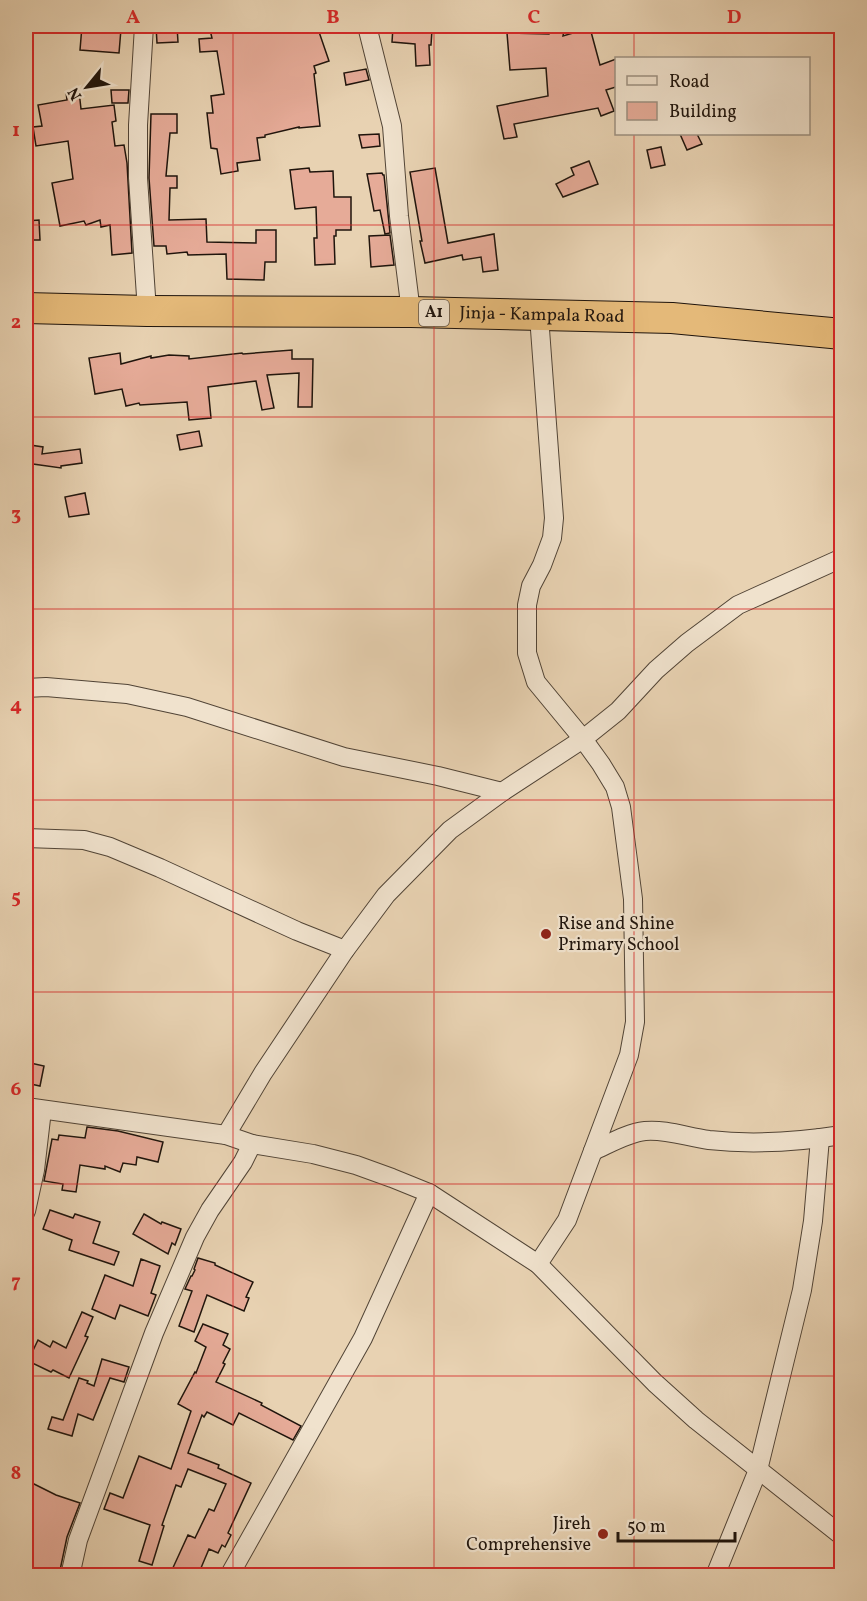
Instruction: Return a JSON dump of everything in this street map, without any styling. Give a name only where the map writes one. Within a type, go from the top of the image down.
[{"type":"highway","name":"Jinja - Kampala Road","points":[[26,308],[411,312],[672,318],[842,334]]},
{"type":"street","points":[[144,26],[138,124],[138,178],[147,311]]},
{"type":"street","points":[[367,26],[392,126],[399,216],[411,312]]},
{"type":"street","points":[[538,1264],[567,1220],[628,1055],[634,1022],[633,899],[621,807],[615,788],[583,739],[536,682],[527,652],[527,605],[531,586],[552,538],[554,518],[539,316]]},
{"type":"street","points":[[226,1135],[263,1073],[345,950],[386,895],[450,830],[502,792],[583,739],[618,711],[656,670],[679,650],[738,605],[842,558]]},
{"type":"street","points":[[26,688],[46,687],[127,694],[188,707],[344,758],[438,776],[502,792]]},
{"type":"street","points":[[26,838],[84,840],[110,848],[160,868],[297,932],[345,950]]},
{"type":"street","points":[[26,1211],[35,1170],[34,1109],[226,1135],[252,1144],[313,1154],[356,1165],[392,1178],[429,1193],[538,1264],[654,1383],[696,1420],[842,1536]]},
{"type":"street","points":[[593,1151],[645,1131],[709,1140],[765,1143],[842,1135]]},
{"type":"street","points":[[715,1575],[758,1470],[802,1290],[813,1221],[820,1138]]},
{"type":"street","points":[[70,1575],[78,1540],[154,1333],[195,1237],[252,1144]]},
{"type":"street","points":[[229,1575],[363,1338],[429,1193]]},
{"type":"building","points":[[82,26],[121,29],[119,53],[80,50]]},
{"type":"building","points":[[156,26],[177,26],[178,42],[157,43]]},
{"type":"building","points":[[209,26],[317,26],[329,61],[314,66],[320,126],[299,127],[257,138],[260,160],[237,163],[238,171],[221,174],[217,149],[211,148],[207,113],[213,113],[211,96],[224,94],[217,51],[200,52],[199,39],[212,38]]},
{"type":"building","points":[[393,27],[432,30],[431,45],[429,45],[430,65],[416,66],[415,44],[392,42]]},
{"type":"building","points":[[590,28],[600,65],[615,59],[615,87],[606,90],[614,111],[601,116],[598,108],[514,124],[517,137],[504,139],[497,106],[548,96],[546,68],[510,70],[507,33],[549,34],[550,29],[564,30],[563,36]]},
{"type":"building","points":[[366,69],[369,80],[346,85],[344,73]]},
{"type":"building","points":[[111,90],[129,90],[128,103],[112,103]]},
{"type":"building","points":[[79,91],[81,109],[114,105],[116,121],[112,122],[115,146],[124,145],[127,163],[132,253],[112,255],[110,225],[101,227],[100,220],[86,225],[84,221],[60,226],[52,183],[73,179],[68,141],[36,146],[33,127],[42,126],[38,105],[67,100],[66,92]]},
{"type":"building","points":[[151,114],[177,114],[177,133],[170,133],[166,176],[177,176],[177,188],[170,188],[169,220],[206,219],[207,242],[256,243],[256,230],[276,230],[276,262],[265,262],[264,280],[227,279],[226,254],[188,255],[187,252],[167,254],[166,246],[154,246],[149,178]]},
{"type":"building","points":[[379,134],[380,146],[362,148],[359,135]]},
{"type":"building","points":[[680,135],[698,135],[702,144],[687,150]]},
{"type":"building","points":[[661,147],[665,165],[651,168],[647,150]]},
{"type":"building","points":[[589,161],[598,184],[563,197],[556,184],[574,175],[571,168]]},
{"type":"building","points":[[309,168],[310,172],[333,171],[334,197],[351,197],[351,230],[336,230],[336,236],[334,236],[335,264],[315,265],[316,207],[295,209],[290,170]]},
{"type":"building","points":[[435,168],[448,243],[494,234],[498,270],[483,272],[481,257],[463,260],[462,255],[425,263],[410,172]]},
{"type":"building","points":[[382,173],[390,233],[385,234],[380,210],[374,211],[367,174]]},
{"type":"building","points":[[39,220],[40,240],[26,240],[26,221]]},
{"type":"building","points":[[390,235],[394,265],[371,267],[369,236]]},
{"type":"building","points":[[292,350],[292,359],[313,359],[312,407],[298,407],[299,373],[267,375],[274,408],[262,410],[256,381],[208,387],[211,418],[189,420],[187,402],[140,405],[139,403],[126,406],[122,389],[95,394],[89,358],[120,353],[121,364],[151,356],[151,358],[169,355],[189,356],[189,359]]},
{"type":"building","points":[[199,431],[202,446],[180,450],[177,435]]},
{"type":"building","points":[[30,445],[43,447],[42,454],[80,449],[82,463],[61,466],[61,468],[26,463]]},
{"type":"building","points":[[85,493],[89,514],[69,517],[65,497]]},
{"type":"building","points":[[26,1062],[44,1066],[40,1086],[26,1083]]},
{"type":"building","points":[[87,1127],[118,1131],[163,1142],[158,1162],[137,1157],[136,1165],[123,1163],[120,1172],[105,1166],[105,1169],[80,1165],[76,1192],[62,1190],[63,1184],[44,1181],[52,1139],[58,1140],[59,1135],[85,1138]]},
{"type":"building","points":[[50,1210],[73,1218],[75,1214],[100,1222],[93,1243],[119,1252],[114,1265],[69,1250],[72,1240],[43,1229]]},
{"type":"building","points":[[144,1214],[161,1224],[162,1222],[181,1229],[175,1245],[172,1243],[168,1254],[133,1234]]},
{"type":"building","points":[[198,1258],[215,1263],[253,1282],[246,1297],[249,1298],[244,1311],[207,1295],[194,1332],[179,1326],[192,1291],[185,1289],[195,1270]]},
{"type":"building","points":[[141,1259],[160,1266],[151,1293],[156,1295],[148,1316],[120,1305],[115,1319],[92,1309],[105,1275],[133,1286]]},
{"type":"building","points":[[82,1312],[93,1317],[85,1336],[88,1337],[69,1378],[28,1361],[38,1340],[50,1347],[53,1341],[66,1348]]},
{"type":"building","points":[[203,1324],[228,1334],[223,1345],[230,1349],[216,1382],[262,1403],[261,1405],[301,1426],[293,1440],[239,1413],[233,1425],[207,1412],[204,1417],[202,1415],[188,1453],[219,1465],[218,1468],[251,1483],[228,1533],[231,1535],[225,1547],[222,1545],[218,1553],[209,1549],[198,1575],[178,1575],[171,1572],[188,1535],[195,1538],[209,1509],[214,1511],[226,1484],[188,1469],[181,1487],[176,1485],[162,1525],[164,1526],[152,1565],[139,1561],[150,1525],[104,1509],[110,1493],[123,1498],[139,1456],[171,1469],[191,1411],[178,1404],[196,1373],[206,1347],[195,1341]]},
{"type":"building","points":[[102,1359],[129,1367],[124,1382],[110,1378],[93,1420],[78,1414],[72,1436],[48,1429],[52,1417],[63,1420],[79,1378],[94,1386]]},
{"type":"building","points":[[26,1480],[56,1495],[80,1503],[67,1537],[59,1575],[37,1575],[39,1571],[26,1567]]},
{"type":"place","name":"Rise and Shine Primary School","points":[[546,934]]},
{"type":"place","name":"Jireh Comprehensive","points":[[603,1534]]}]
